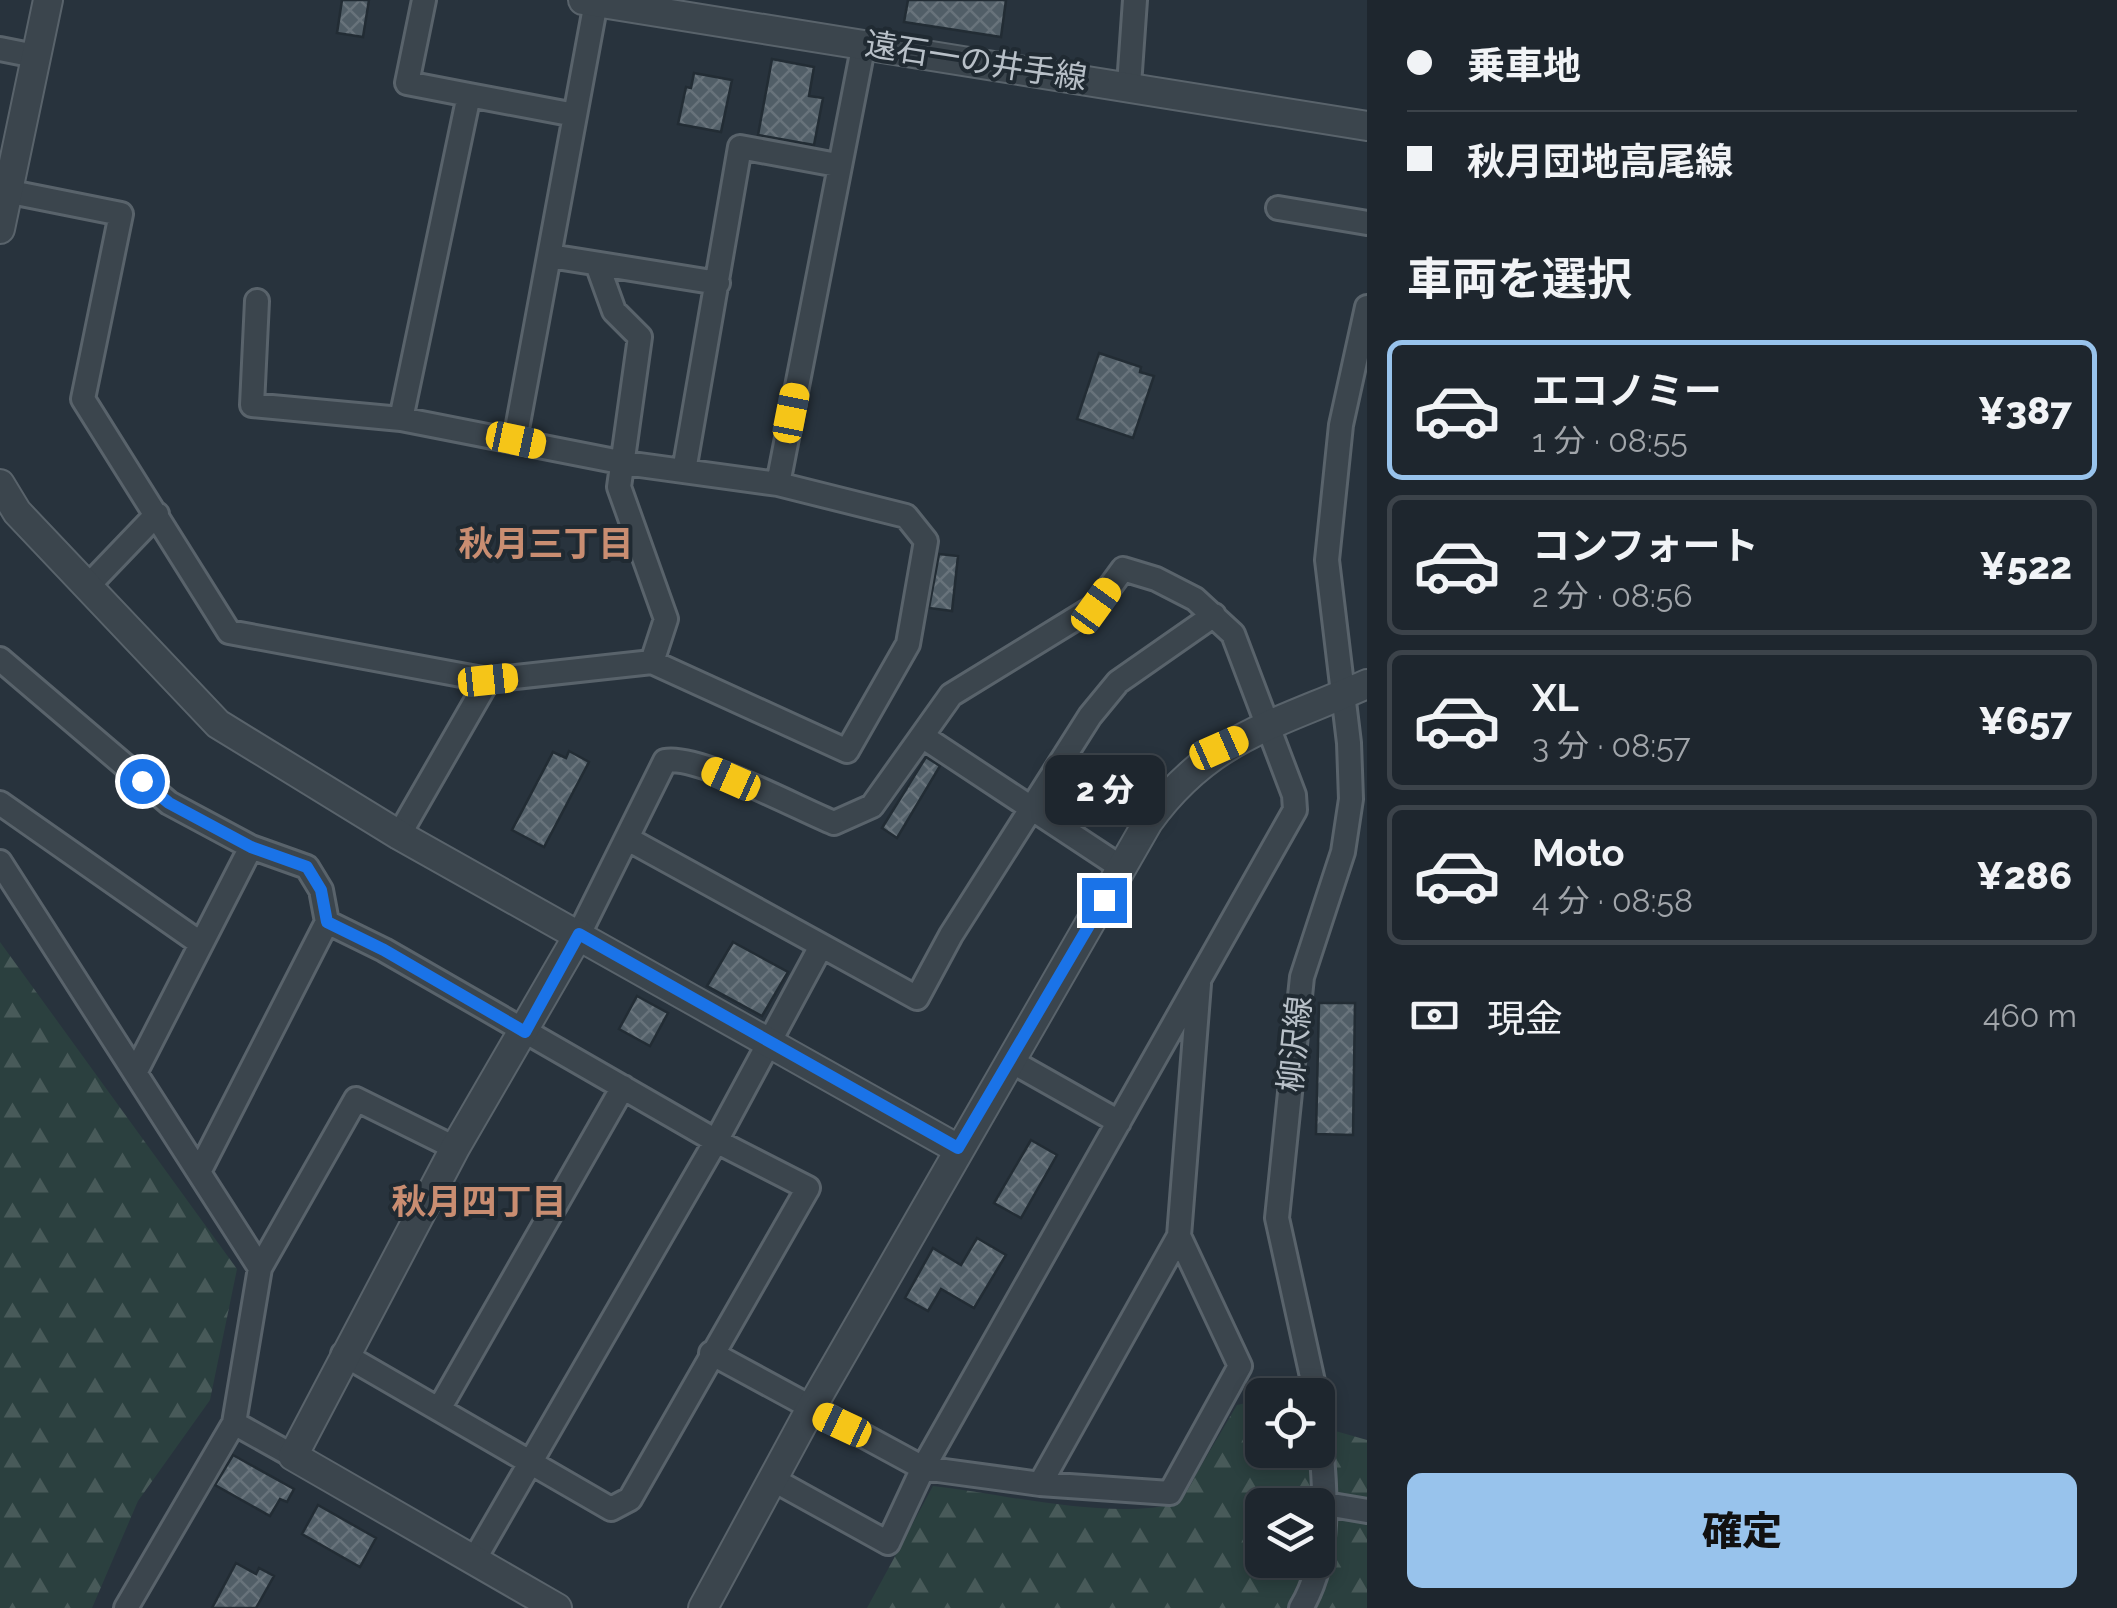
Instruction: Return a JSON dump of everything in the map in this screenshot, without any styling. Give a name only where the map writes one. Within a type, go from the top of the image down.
[{"type":"street","points":[[0,229],[48,0]]},
{"type":"street","points":[[424,0],[406,83],[575,115]]},
{"type":"street","points":[[1128,85],[1135,0]]},
{"type":"street","points":[[516,440],[592,1]]},
{"type":"street","name":"遠石一の井手線","points":[[592,1],[1367,126]]},
{"type":"street","points":[[778,484],[864,43]]},
{"type":"street","points":[[0,49],[35,56]]},
{"type":"street","points":[[401,419],[470,96]]},
{"type":"street","points":[[684,471],[740,147],[837,166]]},
{"type":"street","points":[[6,191],[121,214],[82,398],[229,632],[488,680],[652,662],[848,752],[908,644],[926,541],[906,516],[778,484],[626,463],[401,419],[252,405],[257,302]]},
{"type":"street","points":[[1278,208],[1367,223]]},
{"type":"street","points":[[550,256],[718,284]]},
{"type":"street","points":[[597,264],[614,311],[640,338],[626,463],[619,488],[666,620],[652,662]]},
{"type":"street","name":"柳沢線","points":[[1312,1378],[1277,1218],[1302,977],[1344,852],[1350,799],[1349,742],[1340,696],[1327,560],[1341,425],[1367,307]]},
{"type":"street","points":[[0,484],[17,512],[218,724],[399,835],[958,1148]]},
{"type":"street","points":[[88,586],[158,514]]},
{"type":"street","points":[[293,1456],[343,1354],[455,1148],[579,934],[664,760],[678,758],[704,766],[834,823],[872,806],[950,694],[1096,606],[1123,569],[1156,578],[1195,599],[1232,634],[1294,795],[1294,810],[923,1468],[888,1543],[774,1480]]},
{"type":"street","points":[[628,839],[820,948],[918,998],[1031,805],[1118,682],[1214,615]]},
{"type":"street","points":[[0,659],[169,803],[251,847],[307,867],[321,890],[327,922],[198,1172]]},
{"type":"street","points":[[399,835],[488,680]]},
{"type":"street","points":[[703,1608],[958,1148],[1122,868],[1177,782],[1219,748],[1367,684]]},
{"type":"street","points":[[922,736],[1122,868]]},
{"type":"street","points":[[0,803],[200,943]]},
{"type":"street","points":[[135,1073],[251,847]]},
{"type":"street","points":[[0,862],[260,1268]]},
{"type":"street","points":[[327,922],[384,950],[716,1140],[808,1188],[630,1499],[610,1508],[343,1354]]},
{"type":"street","points":[[474,1560],[716,1140],[820,948]]},
{"type":"street","points":[[1040,1484],[1179,1236],[1200,976]]},
{"type":"street","points":[[1012,1061],[1119,1122]]},
{"type":"street","points":[[439,1410],[623,1087]]},
{"type":"street","points":[[126,1608],[234,1424],[260,1268],[356,1099],[455,1148]]},
{"type":"street","points":[[711,1352],[810,1410],[923,1468],[1040,1484],[1170,1493],[1240,1366],[1179,1236]]},
{"type":"street","points":[[234,1424],[556,1608]]},
{"type":"street","points":[[1335,1506],[1367,1511]]},
{"type":"street","points":[[1301,1608],[1312,1578]]},
{"type":"green space","points":[[0,942],[237,1269],[210,1400],[138,1501],[92,1608],[0,1608]]},
{"type":"green space","points":[[1245,1403],[1245,1468],[1335,1468],[1335,1431],[1367,1440],[1367,1608],[867,1608],[933,1486],[1090,1508],[1152,1508],[1179,1503],[1237,1405]]},
{"type":"building","points":[[342,0],[369,0],[363,37],[337,33]]},
{"type":"building","points":[[908,0],[1006,0],[1001,37],[904,22]]},
{"type":"building","points":[[772,59],[814,67],[809,96],[823,98],[814,145],[758,135]]},
{"type":"building","points":[[694,73],[732,80],[721,132],[678,124],[686,87],[691,88]]},
{"type":"building","points":[[1099,353],[1141,367],[1140,372],[1154,376],[1133,438],[1077,419]]},
{"type":"building","points":[[939,554],[958,556],[952,611],[929,608]]},
{"type":"building","points":[[569,751],[589,762],[544,847],[512,830],[553,752],[566,758]]},
{"type":"building","points":[[926,757],[940,766],[897,838],[882,828]]},
{"type":"building","points":[[733,942],[788,972],[762,1016],[707,986]]},
{"type":"building","points":[[637,996],[668,1013],[650,1046],[619,1029]]},
{"type":"building","points":[[1319,1003],[1355,1003],[1353,1135],[1316,1134]]},
{"type":"building","points":[[1031,1140],[1057,1155],[1021,1218],[994,1203]]},
{"type":"building","points":[[977,1238],[1006,1255],[974,1308],[941,1289],[928,1311],[905,1298],[933,1248],[961,1265]]},
{"type":"building","points":[[233,1455],[294,1489],[287,1502],[280,1499],[270,1516],[215,1485]]},
{"type":"building","points":[[318,1505],[376,1538],[360,1567],[302,1534]]},
{"type":"building","points":[[236,1563],[256,1574],[259,1568],[274,1576],[256,1608],[212,1608]]},
{"type":"district","name":"秋月三丁目","points":[[546,544]]},
{"type":"district","name":"秋月四丁目","points":[[479,1202]]},
{"type":"route","points":[[142,781],[169,803],[251,847],[307,867],[321,890],[327,922],[384,950],[525,1032],[579,934],[958,1148],[1104,900]]}]
